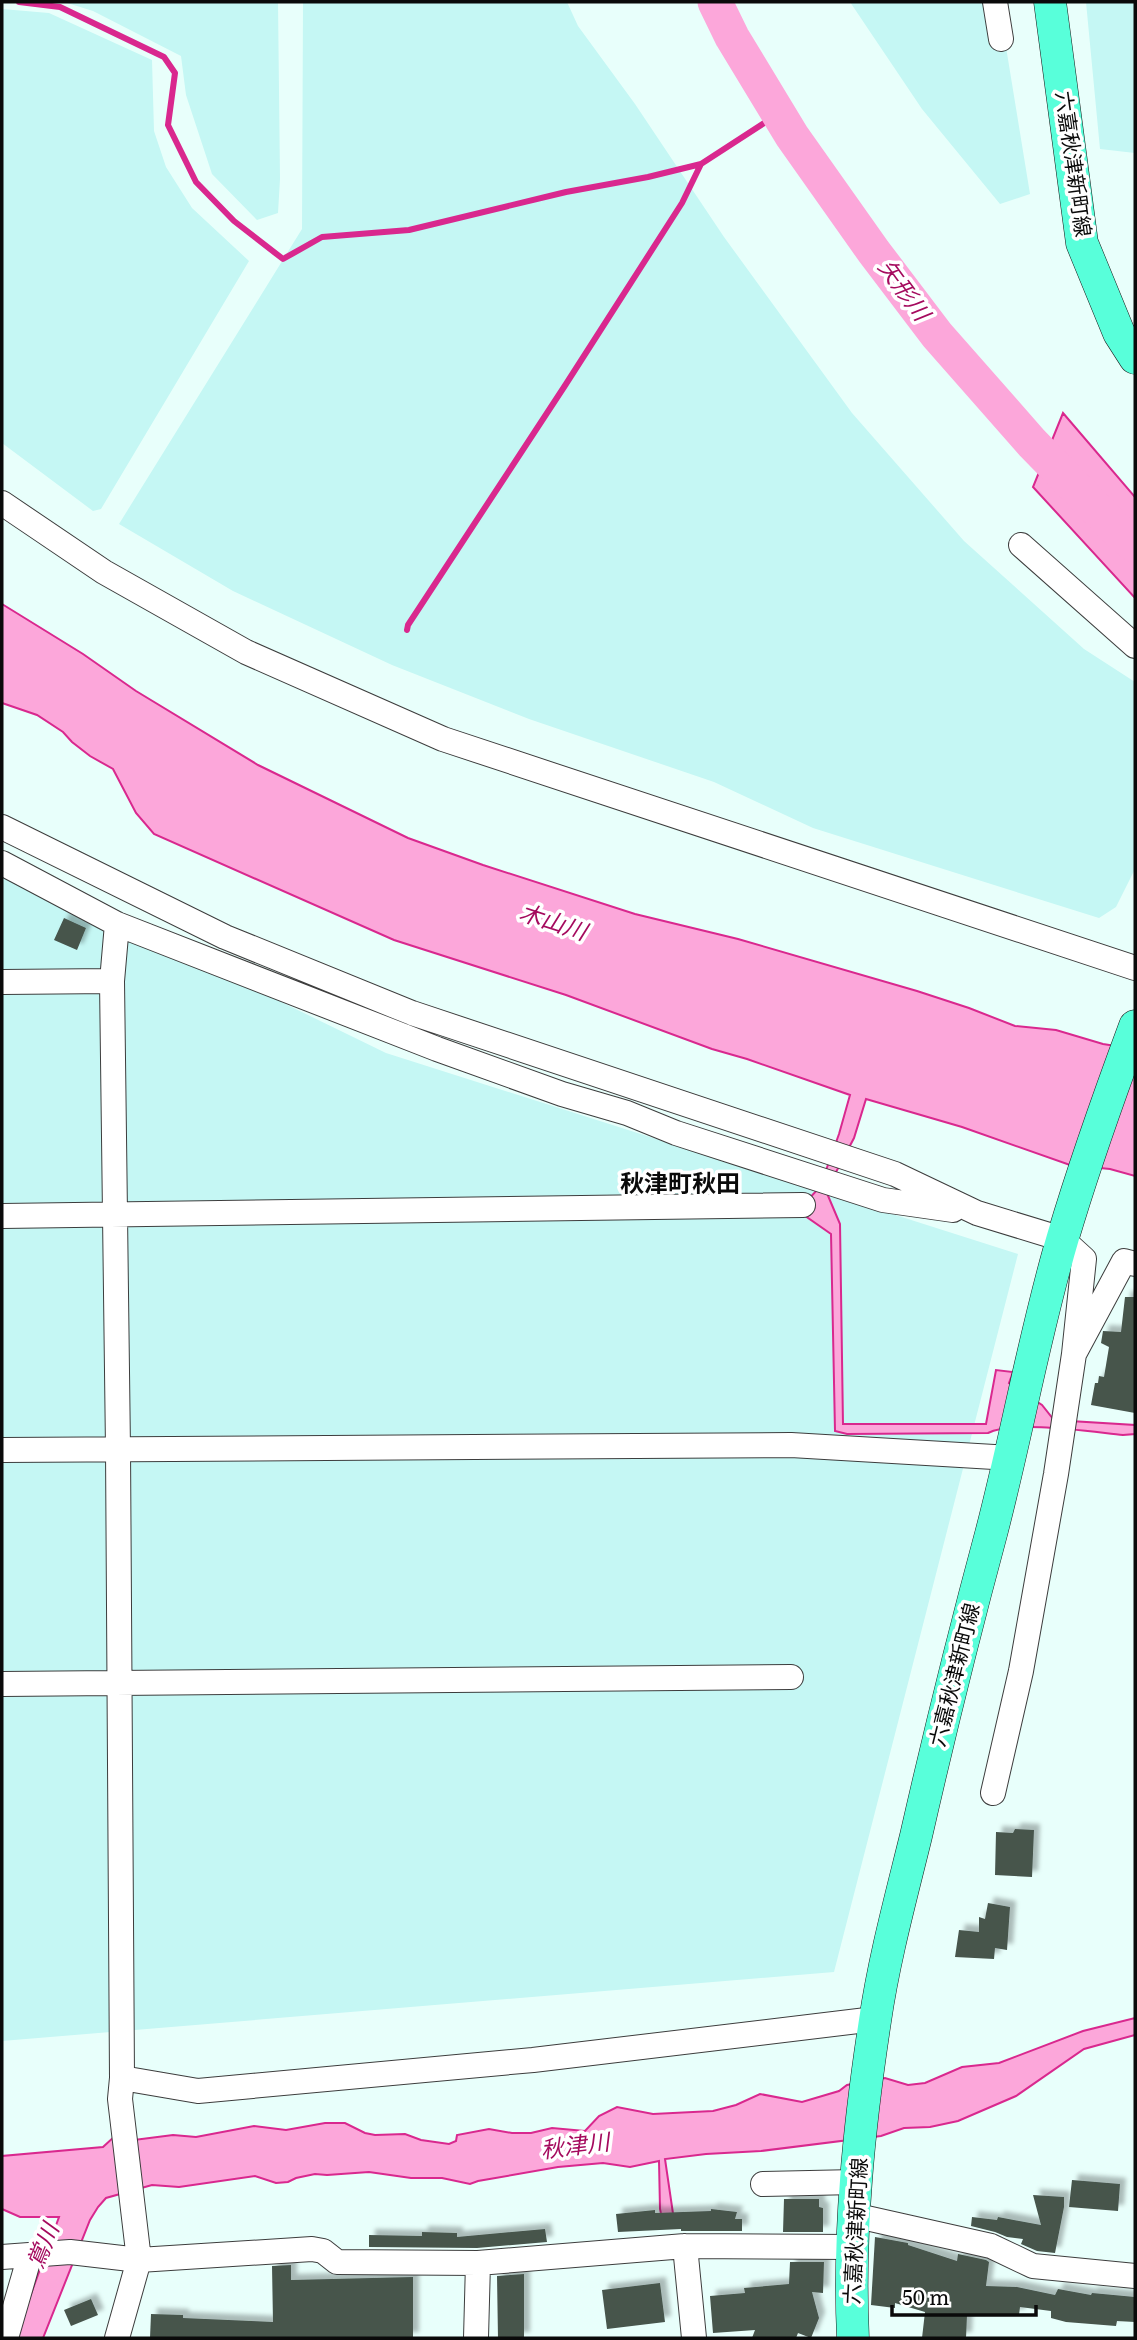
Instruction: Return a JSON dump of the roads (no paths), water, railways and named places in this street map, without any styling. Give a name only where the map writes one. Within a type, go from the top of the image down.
[{"type":"main road","name":"六嘉秋津新町線","points":[[1050,2],[1082,243],[1119,333],[1135,358]]},
{"type":"main road","name":"六嘉秋津新町線","points":[[853,2338],[853,2215],[875,2019],[921,1814],[968,1619],[1011,1458],[1062,1239],[1135,1026]]},
{"type":"street","points":[[995,2],[1001,39]]},
{"type":"street","points":[[2,503],[104,572],[246,652],[443,740],[1135,968]]},
{"type":"street","points":[[1021,545],[1135,646]]},
{"type":"street","points":[[2,827],[225,937],[412,1013],[895,1174],[978,1213],[1062,1239],[1084,1259],[1074,1354],[1056,1474],[1021,1671],[993,1793]]},
{"type":"street","points":[[2,863],[117,924],[437,1049],[562,1094],[627,1113],[676,1133],[883,1200],[978,1213]]},
{"type":"street","points":[[117,924],[112,981],[120,1683],[121,2088],[139,2260],[117,2338]]},
{"type":"street","points":[[2,982],[112,981]]},
{"type":"street","points":[[2,1216],[803,1205]]},
{"type":"street","points":[[1074,1354],[1124,1261],[1135,1264]]},
{"type":"street","points":[[2,1450],[791,1445],[1011,1458]]},
{"type":"street","points":[[2,1684],[791,1677]]},
{"type":"street","points":[[121,2088],[198,2091],[533,2060],[875,2019]]},
{"type":"street","points":[[763,2184],[856,2182]]},
{"type":"street","points":[[853,2215],[992,2246],[1033,2266],[1135,2276]]},
{"type":"street","points":[[685,2246],[694,2338]]},
{"type":"street","points":[[2,2257],[48,2254],[139,2260],[312,2249],[323,2252],[337,2262],[478,2263],[685,2246],[851,2247]]},
{"type":"street","points":[[6,2338],[48,2254]]},
{"type":"street","points":[[477,2338],[478,2263]]},
{"type":"water","points":[[1063,413],[1135,497],[1135,598],[1033,487]]},
{"type":"water","name":"木山川","points":[[2,604],[83,654],[136,691],[258,765],[408,838],[635,914],[738,939],[917,991],[1015,1026],[1056,1030],[1103,1044],[1135,1049],[1135,1176],[1110,1169],[1070,1165],[962,1127],[866,1099],[854,1138],[826,1191],[840,1224],[843,1424],[986,1424],[996,1370],[1013,1372],[1009,1383],[1042,1405],[1054,1420],[1135,1425],[1135,1434],[1034,1427],[1000,1429],[988,1433],[847,1434],[835,1431],[831,1234],[801,1213],[803,1205],[820,1187],[850,1095],[712,1049],[566,995],[394,940],[154,834],[136,813],[113,769],[90,756],[63,732],[37,715],[2,703]]},
{"type":"water","name":"秋津川","points":[[1135,2018],[1135,2035],[1084,2049],[1016,2096],[958,2121],[930,2127],[904,2128],[881,2136],[761,2151],[665,2159],[675,2227],[664,2228],[660,2209],[659,2161],[630,2167],[603,2163],[558,2167],[470,2184],[442,2178],[411,2178],[369,2172],[315,2174],[276,2183],[255,2176],[179,2187],[152,2185],[106,2198],[90,2220],[43,2338],[15,2338],[59,2217],[20,2217],[2,2209],[2,2156],[103,2147],[116,2135],[134,2140],[173,2135],[196,2137],[254,2126],[286,2130],[325,2123],[345,2123],[365,2133],[405,2134],[421,2140],[449,2144],[456,2141],[457,2135],[489,2129],[512,2133],[531,2133],[552,2128],[585,2131],[599,2116],[617,2107],[653,2114],[713,2111],[736,2105],[760,2094],[802,2102],[839,2091],[847,2085],[885,2078],[908,2085],[925,2083],[962,2067],[999,2063],[1083,2031]]},
{"type":"waterway","points":[[19,2],[60,7],[164,57],[175,73],[168,125],[196,182],[234,221],[283,259],[322,237],[409,230],[566,192],[701,164],[778,114]]},
{"type":"waterway","name":"矢形川","points":[[715,2],[732,37],[792,136],[937,335],[1032,443],[1135,545]]},
{"type":"waterway","points":[[407,630],[682,203],[701,164]]},
{"type":"district","name":"秋津町秋田","points":[[680,1184]]},
{"type":"water label","name":"鴬川","points":[[43,2246]]}]
